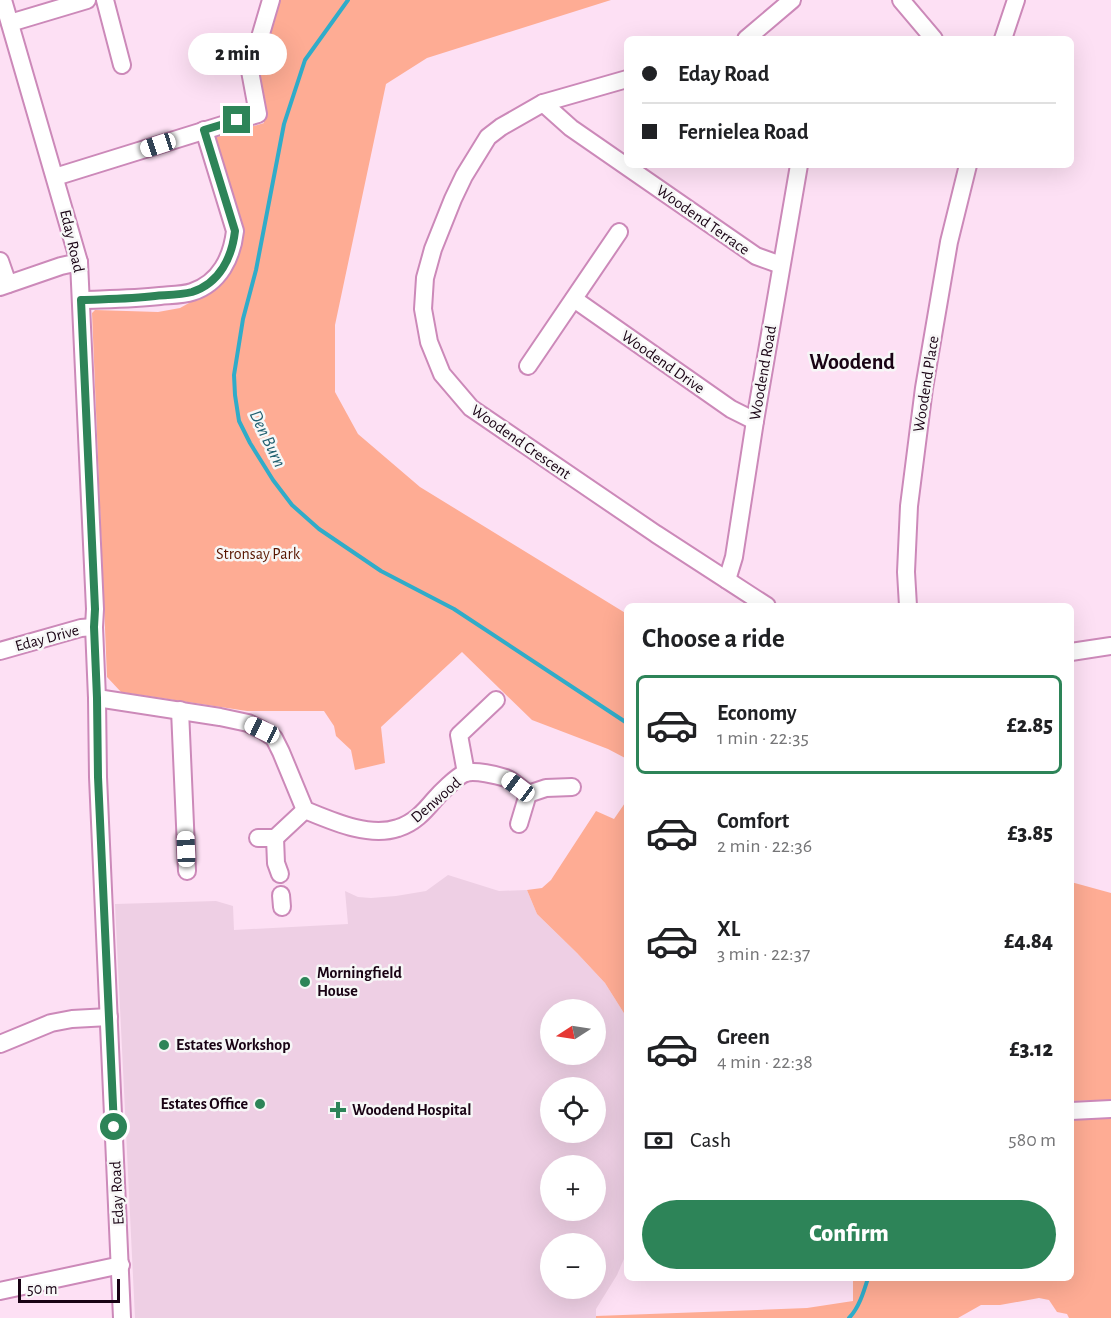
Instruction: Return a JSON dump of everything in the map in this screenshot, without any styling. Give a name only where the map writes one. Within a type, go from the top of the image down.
[{"type":"street","name":"Eday Road","points":[[3,0],[80,262],[95,609],[98,777],[122,1318]]},
{"type":"street","points":[[10,23],[87,0]]},
{"type":"street","points":[[105,0],[122,65]]},
{"type":"street","points":[[56,177],[258,114],[250,71],[272,0]]},
{"type":"street","points":[[750,36],[792,0]]},
{"type":"street","points":[[901,0],[931,36]]},
{"type":"street","points":[[1004,36],[1016,0]]},
{"type":"street","name":"Woodend Crescent","points":[[624,80],[543,103],[488,137],[464,176],[433,249],[425,278],[423,309],[429,342],[442,374],[471,408],[656,534],[762,603]]},
{"type":"street","name":"Woodend Terrace","points":[[543,103],[571,128],[624,165]]},
{"type":"street","points":[[81,300],[138,298],[192,292],[218,276],[228,261],[235,231],[204,130]]},
{"type":"street","name":"Woodend Terrace","points":[[629,168],[756,256],[781,264]]},
{"type":"street","name":"Woodend Road","points":[[727,580],[734,557],[754,421],[798,168]]},
{"type":"street","name":"Woodend Place","points":[[908,603],[906,572],[909,506],[924,388],[949,242],[967,168]]},
{"type":"street","points":[[537,361],[573,299],[618,242]]},
{"type":"street","points":[[0,261],[4,286],[61,266],[80,262]]},
{"type":"street","name":"Woodend Drive","points":[[573,299],[731,409],[754,421]]},
{"type":"street","name":"Eday Drive","points":[[1,649],[81,628],[94,627]]},
{"type":"street","points":[[1074,652],[1111,646]]},
{"type":"street","points":[[97,698],[248,723],[274,738],[305,810],[266,838],[280,874]]},
{"type":"street","points":[[466,773],[459,735],[496,700]]},
{"type":"street","points":[[180,710],[187,871]]},
{"type":"street","name":"Denwood","points":[[305,810],[340,824],[372,831],[396,829],[410,824],[443,790],[466,773],[484,773],[508,779],[528,794]]},
{"type":"street","points":[[519,824],[528,794],[546,788],[572,787]]},
{"type":"street","points":[[0,1044],[51,1023],[72,1019],[109,1017]]},
{"type":"street","points":[[1074,1111],[1103,1109]]},
{"type":"street","points":[[0,1291],[121,1265]]},
{"type":"shaded area","name":"Woodend Hospital","points":[[448,875],[499,891],[527,890],[537,914],[605,983],[624,1013],[624,1259],[606,1293],[606,1233],[540,1233],[540,1299],[602,1299],[596,1309],[596,1318],[135,1318],[115,904],[216,901],[233,906],[234,930],[348,924],[345,891],[358,897],[371,898],[426,891]]},
{"type":"green space","name":"Stronsay Park","points":[[279,0],[611,0],[427,58],[386,84],[335,325],[335,392],[358,434],[420,487],[624,612],[624,757],[532,720],[462,652],[381,727],[385,763],[355,770],[351,750],[336,736],[334,726],[324,711],[247,711],[121,692],[107,677],[92,313],[95,310],[158,312],[180,308],[198,298],[235,257],[210,139],[264,123],[257,71]]},
{"type":"green space","points":[[624,804],[624,1013],[605,983],[537,914],[527,890],[542,888],[551,880],[596,811],[614,819]]},
{"type":"green space","points":[[1074,883],[1111,893],[1111,1100],[1074,1101]]},
{"type":"green space","points":[[1111,1118],[1111,1318],[1069,1318],[1067,1314],[1057,1312],[1049,1300],[1039,1298],[1000,1305],[981,1305],[958,1318],[596,1318],[596,1316],[807,1308],[853,1301],[853,1281],[1074,1281],[1074,1120]]},
{"type":"waterway","name":"Den Burn","points":[[348,0],[305,60],[284,124],[256,270],[243,319],[234,375],[239,421],[273,480],[292,505],[319,529],[381,571],[454,609],[624,721]]},
{"type":"waterway","name":"Den Burn","points":[[849,1318],[863,1294],[867,1281]]},
{"type":"place","name":"Morningfield House","points":[[305,982]]},
{"type":"place","name":"Estates Workshop","points":[[164,1045]]},
{"type":"place","name":"Estates Office","points":[[260,1104]]},
{"type":"place","name":"Woodend Hospital","points":[[338,1110]]},
{"type":"district","name":"Woodend","points":[[852,362]]},
{"type":"route","points":[[114,1127],[98,777],[95,609],[81,300],[138,298],[192,292],[218,276],[228,261],[235,231],[204,130],[237,120]]}]
